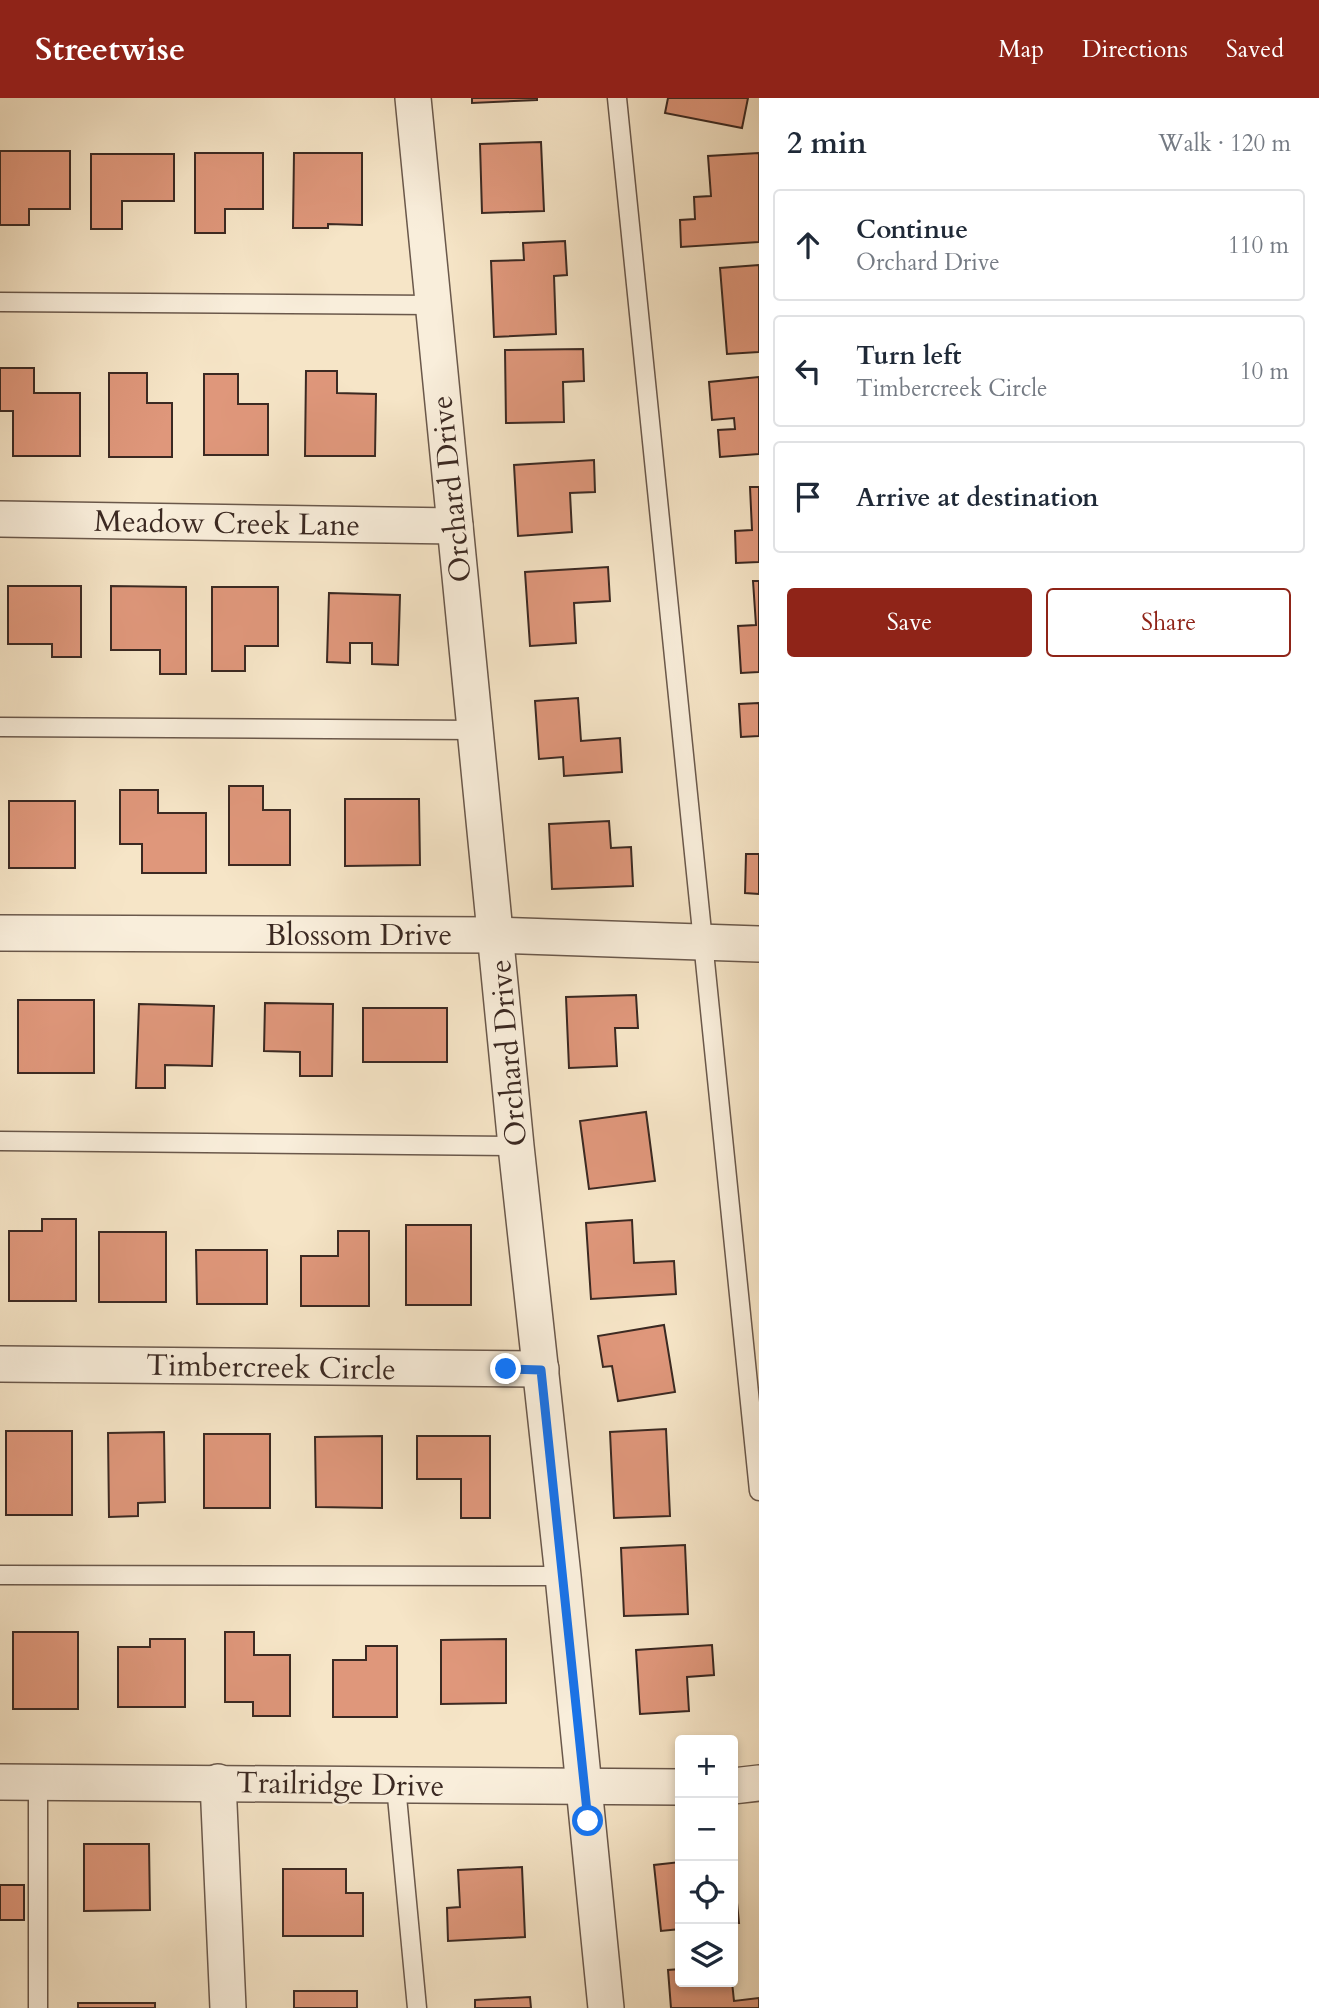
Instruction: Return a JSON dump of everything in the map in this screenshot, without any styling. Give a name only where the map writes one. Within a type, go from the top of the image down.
[{"type":"street","name":"Orchard Drive","points":[[413,98],[516,1146],[606,2008]]},
{"type":"street","name":"Meadow Creek Lane","points":[[0,519],[455,526]]},
{"type":"street","name":"Blossom Drive","points":[[0,933],[129,936],[496,935],[759,944]]},
{"type":"street","name":"Timbercreek Circle","points":[[0,1364],[541,1370]]},
{"type":"street","name":"Trailridge Drive","points":[[0,1782],[675,1787]]},
{"type":"street","points":[[218,1782],[228,2008]]},
{"type":"street","points":[[738,1785],[759,1783]]},
{"type":"lane","points":[[617,98],[759,1491]]},
{"type":"lane","points":[[0,302],[433,305]]},
{"type":"lane","points":[[0,727],[476,730]]},
{"type":"lane","points":[[0,1140],[516,1146]]},
{"type":"lane","points":[[0,1574],[563,1576]]},
{"type":"lane","points":[[38,1782],[38,2008]]},
{"type":"lane","points":[[396,1786],[417,2008]]},
{"type":"building","points":[[472,98],[537,98],[537,100],[472,103]]},
{"type":"building","points":[[668,98],[748,98],[742,128],[665,113]]},
{"type":"building","points":[[541,142],[544,211],[482,213],[480,144]]},
{"type":"building","points":[[0,151],[70,151],[70,209],[29,209],[29,225],[0,225]]},
{"type":"building","points":[[195,153],[263,153],[263,209],[225,209],[225,233],[195,233]]},
{"type":"building","points":[[294,153],[362,153],[362,225],[328,224],[328,228],[293,228]]},
{"type":"building","points":[[759,153],[759,242],[681,247],[680,220],[695,219],[694,197],[711,196],[708,156]]},
{"type":"building","points":[[91,154],[174,154],[174,201],[122,201],[122,229],[91,229]]},
{"type":"building","points":[[565,241],[567,275],[554,276],[556,334],[494,337],[491,261],[524,260],[523,243]]},
{"type":"building","points":[[759,265],[759,352],[727,354],[720,268]]},
{"type":"building","points":[[583,349],[584,381],[563,382],[564,422],[506,423],[505,350]]},
{"type":"building","points":[[0,368],[34,368],[34,393],[80,393],[80,456],[13,456],[13,411],[0,411]]},
{"type":"building","points":[[306,371],[337,371],[337,393],[376,394],[375,456],[305,456]]},
{"type":"building","points":[[109,373],[147,373],[147,403],[172,403],[172,457],[109,457]]},
{"type":"building","points":[[204,374],[238,374],[238,404],[268,404],[268,455],[204,455]]},
{"type":"building","points":[[759,377],[759,454],[720,457],[718,430],[735,429],[734,418],[712,420],[709,382]]},
{"type":"building","points":[[594,460],[595,492],[570,493],[572,532],[518,536],[514,465]]},
{"type":"building","points":[[750,487],[759,487],[759,562],[736,563],[735,531],[752,530]]},
{"type":"building","points":[[608,567],[610,601],[574,603],[576,643],[530,646],[525,572]]},
{"type":"building","points":[[753,581],[759,581],[759,672],[741,673],[738,626],[756,625]]},
{"type":"building","points":[[8,586],[81,586],[81,657],[52,657],[52,644],[8,644]]},
{"type":"building","points":[[111,586],[186,587],[186,674],[160,674],[160,650],[111,650]]},
{"type":"building","points":[[212,587],[278,587],[278,646],[245,646],[245,671],[212,671]]},
{"type":"building","points":[[329,593],[400,595],[398,665],[372,664],[372,643],[350,643],[350,663],[327,662]]},
{"type":"building","points":[[578,698],[581,741],[620,738],[622,772],[564,776],[563,757],[539,759],[535,701]]},
{"type":"building","points":[[759,703],[759,736],[741,737],[739,704]]},
{"type":"building","points":[[229,786],[263,786],[263,810],[290,810],[290,865],[229,865]]},
{"type":"building","points":[[120,790],[158,790],[158,813],[206,813],[206,873],[142,873],[142,844],[120,844]]},
{"type":"building","points":[[345,799],[419,799],[420,865],[345,866]]},
{"type":"building","points":[[9,801],[75,801],[75,868],[9,868]]},
{"type":"building","points":[[609,821],[611,848],[631,847],[633,886],[552,889],[549,824]]},
{"type":"building","points":[[746,854],[759,854],[759,894],[745,893]]},
{"type":"building","points":[[636,995],[638,1028],[615,1028],[617,1066],[569,1068],[566,997]]},
{"type":"building","points":[[18,1000],[94,1000],[94,1073],[18,1073]]},
{"type":"building","points":[[265,1003],[333,1004],[332,1076],[300,1076],[300,1052],[264,1051]]},
{"type":"building","points":[[139,1004],[214,1006],[212,1066],[165,1065],[165,1088],[136,1088]]},
{"type":"building","points":[[363,1008],[447,1008],[447,1062],[363,1062]]},
{"type":"building","points":[[646,1112],[655,1181],[589,1189],[580,1121]]},
{"type":"building","points":[[42,1219],[76,1219],[76,1301],[9,1301],[9,1231],[42,1231]]},
{"type":"building","points":[[632,1220],[634,1263],[674,1261],[676,1294],[591,1299],[586,1223]]},
{"type":"building","points":[[406,1225],[471,1225],[471,1305],[406,1305]]},
{"type":"building","points":[[338,1231],[369,1231],[369,1306],[301,1306],[301,1256],[338,1256]]},
{"type":"building","points":[[99,1232],[166,1232],[166,1302],[99,1302]]},
{"type":"building","points":[[196,1250],[267,1250],[267,1304],[197,1304]]},
{"type":"building","points":[[664,1325],[675,1392],[618,1401],[612,1366],[603,1367],[598,1336]]},
{"type":"building","points":[[666,1429],[670,1516],[614,1518],[610,1432]]},
{"type":"building","points":[[6,1431],[72,1431],[72,1515],[6,1515]]},
{"type":"building","points":[[164,1432],[165,1502],[138,1503],[138,1516],[109,1517],[108,1433]]},
{"type":"building","points":[[204,1434],[270,1434],[270,1508],[204,1508]]},
{"type":"building","points":[[382,1436],[382,1508],[316,1507],[315,1437]]},
{"type":"building","points":[[417,1436],[490,1436],[490,1518],[461,1518],[461,1479],[417,1479]]},
{"type":"building","points":[[685,1545],[688,1614],[624,1616],[621,1548]]},
{"type":"building","points":[[13,1632],[78,1632],[78,1709],[13,1709]]},
{"type":"building","points":[[225,1632],[254,1632],[254,1655],[290,1655],[290,1716],[253,1716],[253,1702],[225,1702]]},
{"type":"building","points":[[150,1639],[185,1639],[185,1707],[118,1707],[118,1647],[150,1647]]},
{"type":"building","points":[[506,1639],[506,1703],[441,1704],[441,1640]]},
{"type":"building","points":[[712,1645],[714,1675],[687,1677],[689,1711],[640,1714],[636,1650]]},
{"type":"building","points":[[366,1646],[397,1646],[397,1717],[333,1717],[333,1660],[366,1660]]},
{"type":"building","points":[[84,1844],[149,1844],[150,1910],[84,1911]]},
{"type":"building","points":[[675,1863],[675,1930],[661,1931],[654,1865]]},
{"type":"building","points":[[522,1867],[525,1937],[448,1941],[447,1908],[460,1907],[458,1870]]},
{"type":"building","points":[[283,1869],[346,1869],[346,1893],[363,1893],[363,1936],[283,1936]]},
{"type":"building","points":[[0,1885],[24,1885],[24,1920],[0,1920]]},
{"type":"building","points":[[675,1969],[675,1987],[733,1987],[734,2001],[759,1998],[759,2008],[671,2008],[668,1970]]},
{"type":"building","points":[[294,1991],[357,1991],[357,2008],[294,2008]]},
{"type":"building","points":[[530,1997],[531,2008],[475,2008],[475,2000]]},
{"type":"building","points":[[78,2003],[155,2003],[155,2008],[78,2008]]},
{"type":"route","points":[[506,1369],[541,1370],[588,1821]]}]
